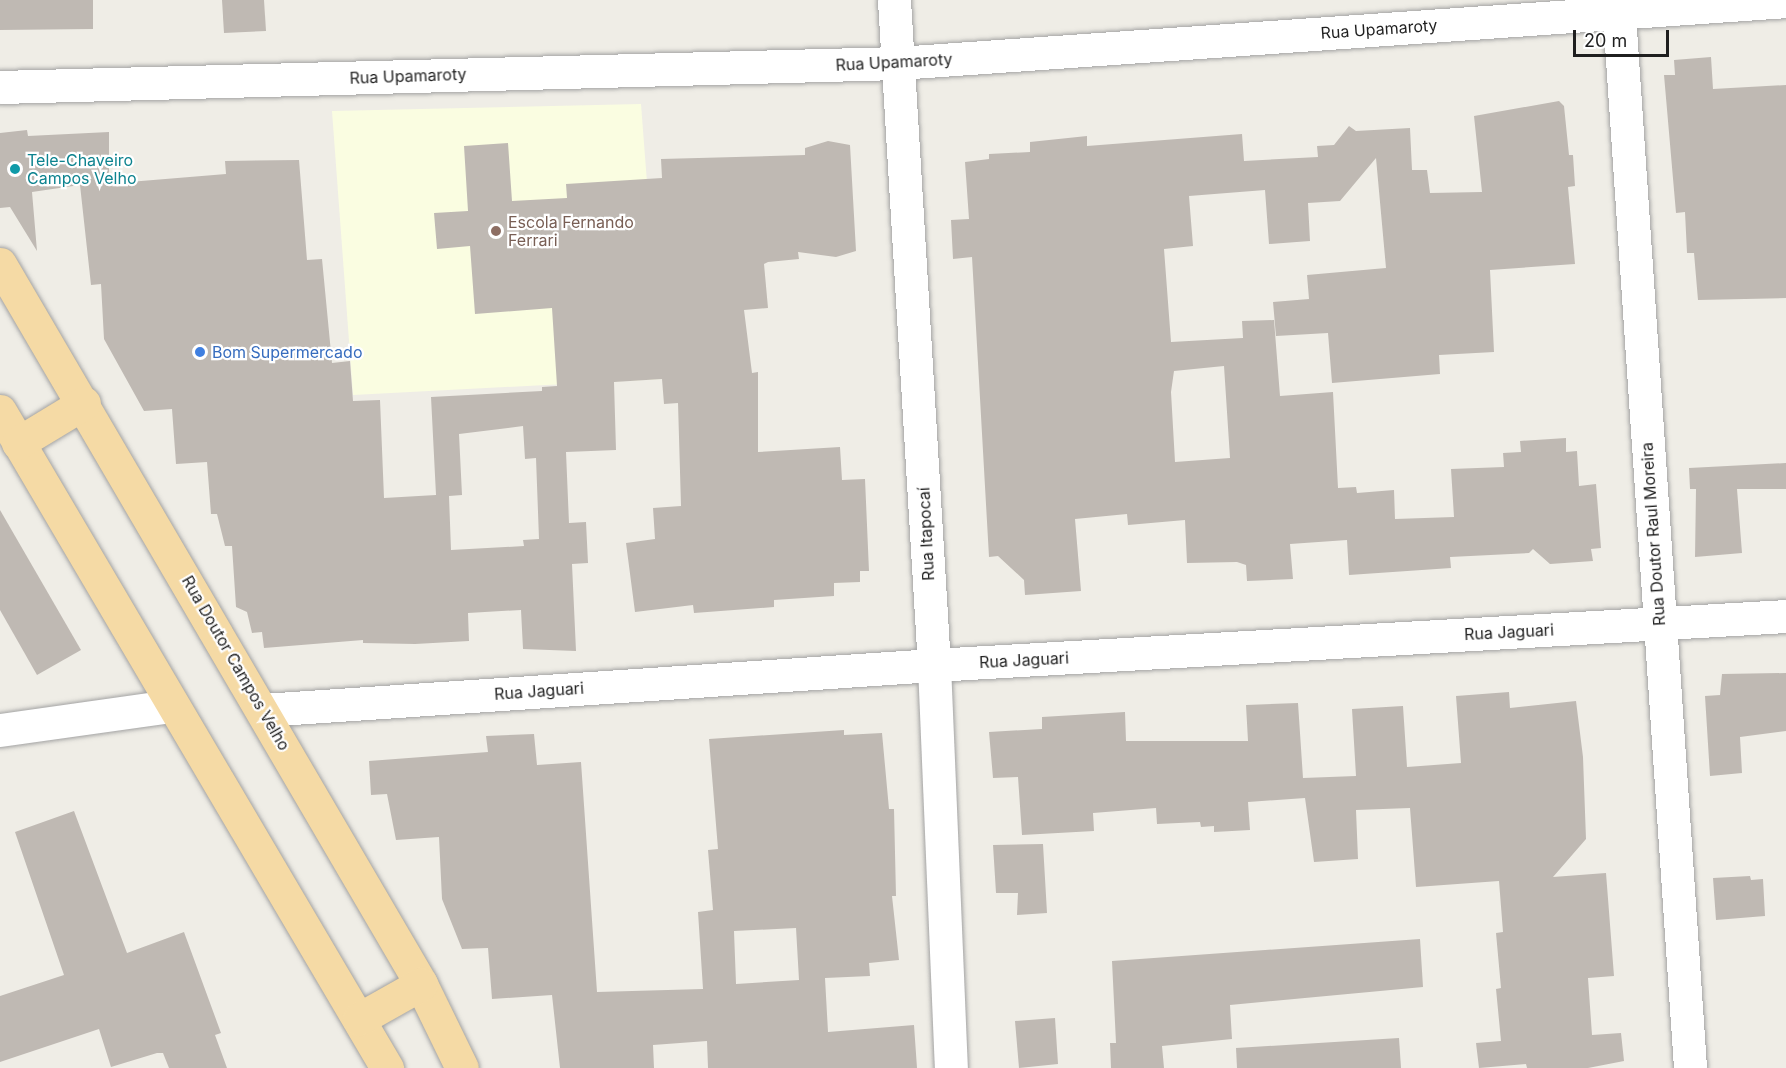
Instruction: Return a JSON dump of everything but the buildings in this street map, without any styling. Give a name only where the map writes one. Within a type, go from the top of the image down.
[{"type":"main road","name":"Rua Doutor Campos Velho","points":[[0,264],[84,403],[422,984],[462,1068]]},
{"type":"main road","points":[[18,443],[84,403]]},
{"type":"main road","points":[[0,411],[171,706],[387,1068]]},
{"type":"main road","points":[[359,1019],[422,984]]},
{"type":"street","name":"Rua Itapocaí","points":[[894,0],[933,665],[951,1068]]},
{"type":"street","name":"Rua Upamaroty","points":[[0,87],[898,63],[1619,6],[1786,1]]},
{"type":"street","name":"Rua Doutor Raul Moreira","points":[[1619,6],[1690,1068]]},
{"type":"street","name":"Rua Jaguari","points":[[263,710],[933,665],[1786,616]]},
{"type":"street","points":[[0,730],[171,706]]},
{"type":"shaded area","name":"Escola Fernando Ferrari","points":[[641,104],[662,379],[353,395],[332,111]]},
{"type":"place","name":"Tele-Chaveiro Campos Velho","points":[[15,169]]},
{"type":"place","name":"Escola Fernando Ferrari","points":[[496,231]]},
{"type":"place","name":"Bom Supermercado","points":[[200,352]]}]
